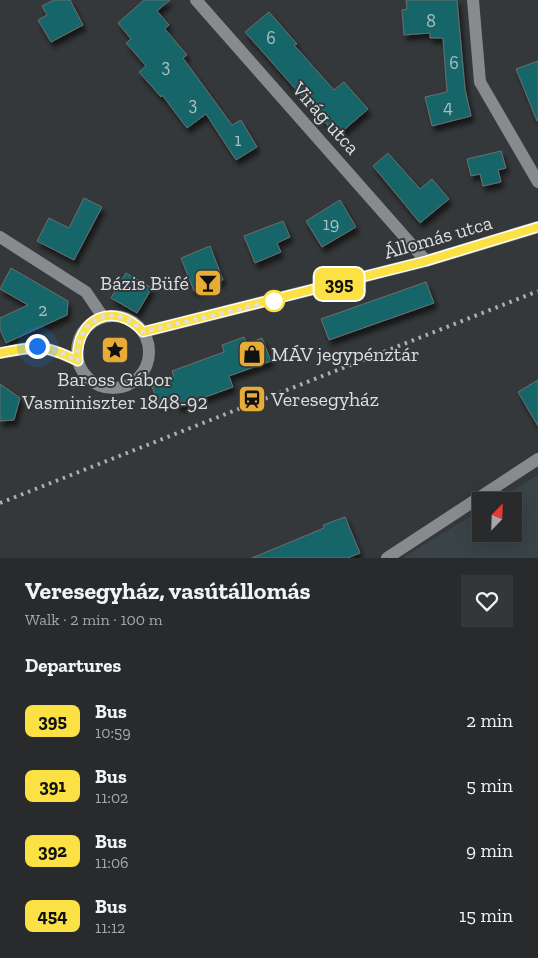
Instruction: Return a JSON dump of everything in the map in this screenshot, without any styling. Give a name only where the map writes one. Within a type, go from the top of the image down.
[{"type":"street","name":"Virág utca","points":[[196,0],[426,261]]},
{"type":"street","points":[[473,0],[480,82],[538,182]]},
{"type":"street","name":"Állomás utca","points":[[143,332],[231,312],[426,261],[538,227]]},
{"type":"street","points":[[0,237],[86,292],[104,316]]},
{"type":"street","points":[[115,315],[126,318],[136,324],[143,332],[149,350],[146,368],[138,378],[128,385],[115,388],[103,387],[92,381],[83,372],[78,361],[79,338],[85,329],[104,316],[115,315]]},
{"type":"street","points":[[0,353],[37,346],[59,352],[78,361]]},
{"type":"street","points":[[387,558],[538,459]]},
{"type":"shaded area","points":[[538,475],[538,558],[402,558],[472,515],[472,542],[522,542],[522,492],[510,492]]},
{"type":"building","points":[[54,0],[70,0],[83,25],[51,42],[38,20],[47,15],[42,6]]},
{"type":"building","points":[[144,0],[170,0],[157,11],[169,25],[165,29],[187,55],[183,58],[232,125],[241,120],[257,147],[236,160],[206,114],[187,128],[162,95],[161,97],[139,72],[146,66],[126,43],[131,39],[118,23]]},
{"type":"building","points":[[406,0],[457,0],[465,89],[471,116],[432,126],[425,97],[447,92],[443,38],[430,38],[430,33],[404,35],[402,10],[407,9]]},
{"type":"building","points":[[269,12],[297,44],[294,45],[334,90],[344,82],[368,109],[337,136],[245,32]]},
{"type":"building","points":[[538,61],[538,121],[537,121],[516,69]]},
{"type":"building","points":[[501,151],[506,168],[498,170],[501,182],[483,186],[480,174],[471,176],[467,159]]},
{"type":"building","points":[[388,153],[420,189],[432,179],[449,199],[420,223],[373,166]]},
{"type":"building","points":[[84,198],[102,207],[74,260],[37,241],[49,218],[69,228]]},
{"type":"building","points":[[340,200],[356,227],[322,247],[306,221]]},
{"type":"building","points":[[283,221],[290,237],[277,243],[281,252],[255,263],[244,236]]},
{"type":"building","points":[[210,246],[223,280],[194,291],[181,258]]},
{"type":"building","points":[[11,268],[68,301],[67,315],[6,343],[0,329],[0,318],[28,305],[0,289]]},
{"type":"building","points":[[126,273],[152,288],[137,313],[111,298]]},
{"type":"building","points":[[426,282],[434,303],[329,340],[321,319]]},
{"type":"building","name":"Veresegyház","points":[[244,337],[247,344],[262,338],[271,361],[229,376],[233,387],[178,407],[175,399],[160,406],[152,387],[174,377],[172,371],[224,352],[222,345]]},
{"type":"building","points":[[538,380],[538,426],[518,392]]},
{"type":"building","points":[[0,384],[20,398],[14,420],[0,421]]},
{"type":"building","points":[[345,517],[360,553],[348,558],[252,558],[324,528],[323,525]]},
{"type":"railway","points":[[0,503],[538,291]]},
{"type":"bus line","name":"395","points":[[0,353],[37,346],[59,352],[78,361],[79,338],[93,321],[104,316],[115,315],[126,318],[136,324],[143,332],[171,324],[231,312],[426,261],[538,227]]},
{"type":"place","name":"Bázis Büfé","points":[[208,283]]},
{"type":"place","name":"Baross Gábor Vasminiszter 1848-92","points":[[115,350]]},
{"type":"place","name":"MÁV jegypénztár","points":[[252,354]]},
{"type":"place","name":"Veresegyház","points":[[252,399]]},
{"type":"route","points":[[37,346],[59,352],[78,361],[79,338],[93,321],[104,316],[115,315],[126,318],[136,324],[143,332],[274,301]]}]
